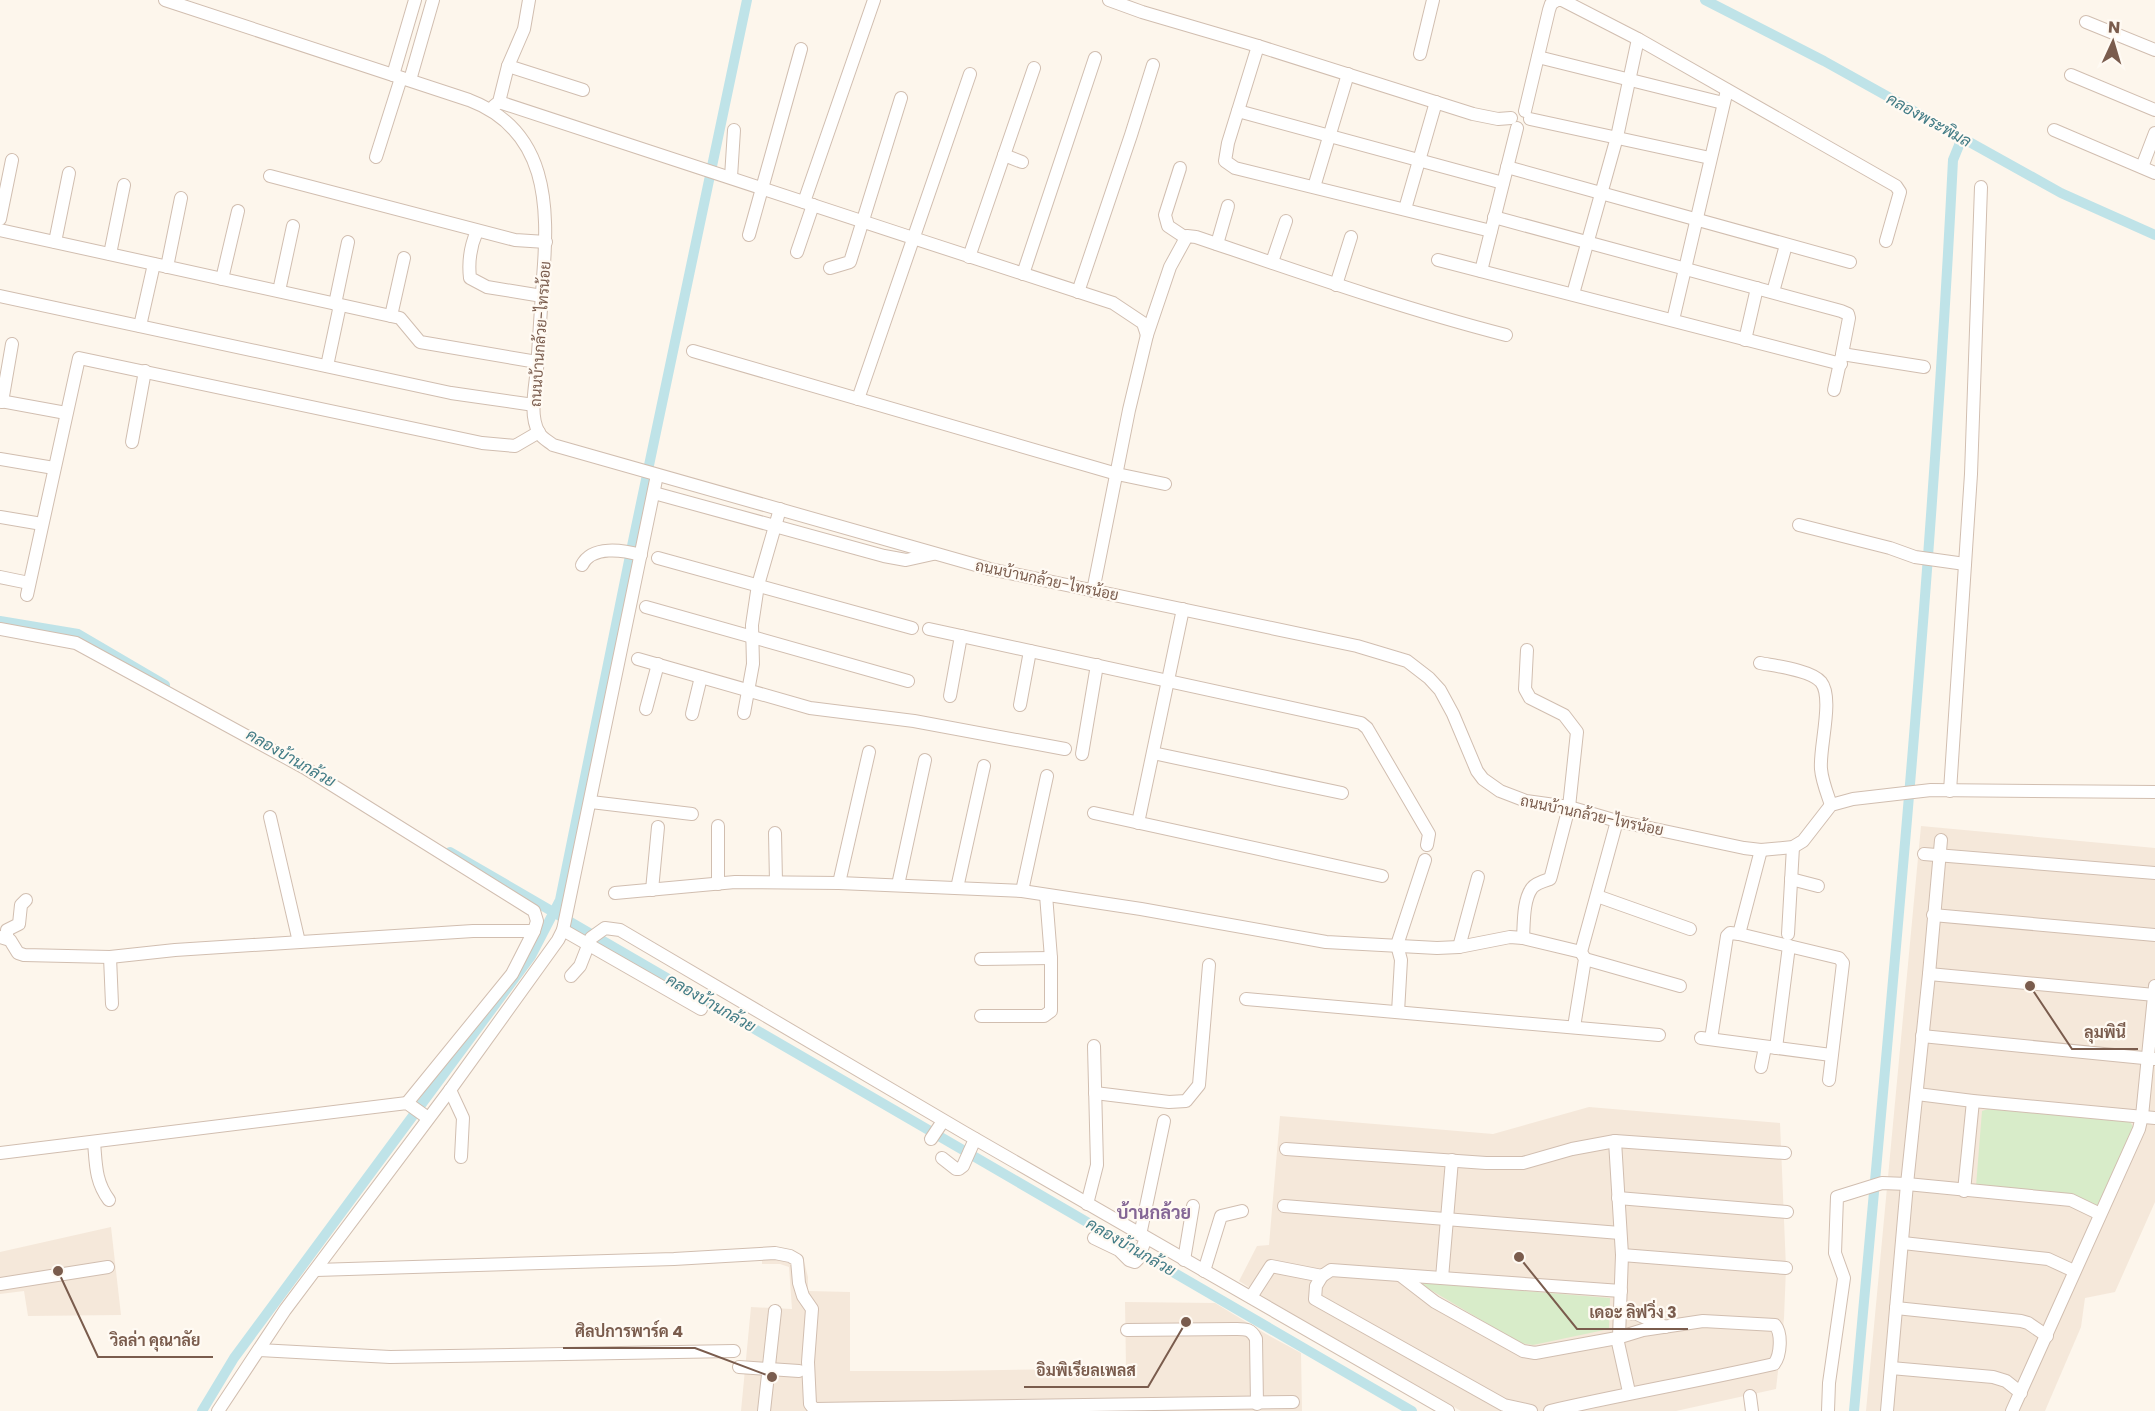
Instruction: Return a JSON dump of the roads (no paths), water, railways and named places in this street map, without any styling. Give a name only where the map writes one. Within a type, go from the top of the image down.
[{"type":"street","name":"ถนนบ้านกล้วย-ไทรน้อย","points":[[165,0],[401,78],[495,105],[534,161],[545,200],[546,243],[534,405],[539,432],[553,445],[990,569],[1357,646],[1407,661],[1440,690],[1453,714],[1471,759],[1483,779],[1490,786],[1512,797],[1569,807],[1617,821],[1744,848],[1761,850],[1793,847]]},
{"type":"street","points":[[401,78],[415,0]]},
{"type":"street","points":[[376,157],[401,78],[433,0]]},
{"type":"street","points":[[529,0],[524,29],[495,105],[694,165],[1113,303],[1143,323],[1147,335]]},
{"type":"street","points":[[797,252],[809,203],[874,0]]},
{"type":"street","points":[[1109,0],[1473,114],[1498,118],[1526,127],[1538,57],[1551,4],[1557,0],[1572,4],[1638,39],[1896,186],[1900,192],[1886,241]]},
{"type":"street","points":[[1420,54],[1433,0]]},
{"type":"street","points":[[2086,22],[2155,50]]},
{"type":"street","points":[[1573,294],[1603,193],[1638,39]]},
{"type":"street","points":[[1258,46],[1228,143],[1226,160],[1235,168],[1491,231]]},
{"type":"street","points":[[749,235],[801,49]]},
{"type":"street","points":[[1538,57],[1723,103]]},
{"type":"street","points":[[1023,274],[1095,58]]},
{"type":"street","points":[[1078,291],[1153,65]]},
{"type":"street","points":[[508,66],[583,90]]},
{"type":"street","points":[[969,257],[1034,68]]},
{"type":"street","points":[[858,399],[970,74]]},
{"type":"street","points":[[1314,187],[1348,74]]},
{"type":"street","points":[[2071,75],[2155,110]]},
{"type":"street","points":[[1672,321],[1727,90]]},
{"type":"street","points":[[830,268],[850,262],[901,98]]},
{"type":"street","points":[[1405,209],[1436,102]]},
{"type":"street","points":[[1238,111],[1503,183]]},
{"type":"street","points":[[1527,115],[1710,158]]},
{"type":"street","points":[[1481,271],[1507,167],[1514,123]]},
{"type":"street","points":[[731,177],[734,130]]},
{"type":"street","points":[[2054,130],[2155,173]]},
{"type":"street","points":[[2142,167],[2155,133]]},
{"type":"street","points":[[1004,155],[1022,162]]},
{"type":"street","points":[[0,219],[12,160]]},
{"type":"street","points":[[1507,167],[1850,262]]},
{"type":"street","points":[[1180,168],[1165,215],[1168,226],[1186,238]]},
{"type":"street","points":[[55,242],[69,173]]},
{"type":"street","points":[[270,176],[514,240],[546,243]]},
{"type":"street","points":[[110,254],[124,185]]},
{"type":"street","points":[[1950,790],[1971,474],[1981,187]]},
{"type":"street","points":[[140,326],[181,198]]},
{"type":"street","points":[[1217,244],[1228,206]]},
{"type":"street","points":[[222,279],[238,211]]},
{"type":"street","points":[[1494,217],[1848,314],[1849,323],[1834,390]]},
{"type":"street","points":[[1272,262],[1286,221]]},
{"type":"street","points":[[279,291],[293,226]]},
{"type":"street","points":[[0,230],[400,318],[420,342],[537,362]]},
{"type":"street","points":[[477,231],[471,246],[470,278],[487,287],[542,296]]},
{"type":"street","points":[[1093,591],[1147,335],[1170,267],[1187,236],[1196,237],[1451,321],[1506,335]]},
{"type":"street","points":[[1336,285],[1352,237]]},
{"type":"street","points":[[327,366],[348,242]]},
{"type":"street","points":[[1773,292],[1786,245]]},
{"type":"street","points":[[391,316],[404,258]]},
{"type":"street","points":[[1438,260],[1745,340],[1841,359],[1924,367]]},
{"type":"street","points":[[1745,340],[1757,288]]},
{"type":"street","points":[[0,296],[451,393],[534,405]]},
{"type":"street","points":[[12,344],[1,401],[66,413]]},
{"type":"street","points":[[693,351],[1117,474],[1165,484]]},
{"type":"street","points":[[27,596],[79,358],[482,443],[515,446],[539,432]]},
{"type":"street","points":[[132,442],[145,371]]},
{"type":"street","points":[[0,459],[54,468]]},
{"type":"street","points":[[218,1411],[426,1116],[450,1090],[558,940],[569,911],[656,475]]},
{"type":"street","points":[[654,493],[884,556],[906,560],[934,554]]},
{"type":"street","points":[[744,714],[753,664],[752,625],[758,585],[780,509]]},
{"type":"street","points":[[0,517],[42,524]]},
{"type":"street","points":[[1799,525],[1890,548],[1915,557],[1965,564]]},
{"type":"street","points":[[582,565],[585,560],[596,553],[621,550],[639,554]]},
{"type":"street","points":[[658,558],[912,628]]},
{"type":"street","points":[[0,577],[29,583]]},
{"type":"street","points":[[646,607],[908,681]]},
{"type":"street","points":[[1138,823],[1183,609]]},
{"type":"street","points":[[928,628],[1364,725],[1429,834],[1428,845]]},
{"type":"street","points":[[0,629],[76,643],[305,768],[534,911],[537,921],[534,931],[512,974],[409,1105]]},
{"type":"street","points":[[950,696],[961,636]]},
{"type":"street","points":[[1522,938],[1526,902],[1531,889],[1550,879],[1569,807],[1577,732],[1564,715],[1530,698],[1524,689],[1527,650]]},
{"type":"street","points":[[1020,705],[1030,651]]},
{"type":"street","points":[[638,659],[810,708],[914,721],[1065,749]]},
{"type":"street","points":[[1760,663],[1808,673],[1821,682],[1826,694],[1826,716],[1820,767],[1831,805]]},
{"type":"street","points":[[646,709],[658,664]]},
{"type":"street","points":[[1082,754],[1097,665]]},
{"type":"street","points":[[692,714],[701,677]]},
{"type":"street","points":[[839,883],[869,752]]},
{"type":"street","points":[[1153,753],[1342,794]]},
{"type":"street","points":[[898,885],[925,760]]},
{"type":"street","points":[[957,888],[984,766]]},
{"type":"street","points":[[1022,891],[1047,776]]},
{"type":"street","points":[[1761,1067],[1770,1047],[1788,940],[1793,847],[1803,841],[1831,805],[1853,799],[1931,790],[2155,792]]},
{"type":"street","points":[[591,802],[693,814]]},
{"type":"street","points":[[1094,813],[1382,876]]},
{"type":"street","points":[[270,817],[299,942]]},
{"type":"street","points":[[1574,1027],[1583,956],[1617,821]]},
{"type":"street","points":[[718,826],[718,884]]},
{"type":"street","points":[[652,890],[658,827]]},
{"type":"street","points":[[775,833],[776,882]]},
{"type":"street","points":[[1887,1411],[1906,1184],[1917,1094],[1941,840]]},
{"type":"street","points":[[1739,934],[1761,850]]},
{"type":"street","points":[[1924,854],[2155,873]]},
{"type":"street","points":[[1398,1012],[1401,960],[1397,945],[1425,860]]},
{"type":"street","points":[[1459,947],[1478,877]]},
{"type":"street","points":[[1791,879],[1818,885]]},
{"type":"street","points":[[615,893],[718,884],[776,882],[1022,891],[1326,942],[1459,947],[1499,938],[1522,938],[1680,986]]},
{"type":"street","points":[[981,1016],[1044,1016],[1051,1011],[1051,958],[1046,895]]},
{"type":"street","points":[[1597,896],[1690,929]]},
{"type":"street","points":[[26,900],[21,904],[19,924],[8,930],[3,938],[12,943],[18,953],[24,955],[110,957],[175,950],[473,931],[534,931]]},
{"type":"street","points":[[1933,915],[2155,935]]},
{"type":"street","points":[[564,927],[701,1009]]},
{"type":"street","points":[[571,976],[580,966],[590,942],[605,928],[620,930],[974,1142],[1087,1204],[1143,1240],[1204,1271],[1448,1411]]},
{"type":"street","points":[[1829,1080],[1832,1055],[1843,962],[1839,958],[1788,940],[1730,933],[1727,936],[1706,1038],[1832,1055]]},
{"type":"street","points":[[110,957],[112,1004]]},
{"type":"street","points":[[981,959],[1051,958]]},
{"type":"street","points":[[1095,1093],[1169,1102],[1186,1101],[1199,1085],[1209,965]]},
{"type":"street","points":[[1929,974],[2155,994]]},
{"type":"street","points":[[2012,1411],[2139,1129],[2151,1058],[2155,986]]},
{"type":"street","points":[[1246,999],[1659,1035]]},
{"type":"street","points":[[1922,1036],[2151,1058]]},
{"type":"street","points":[[1087,1204],[1096,1165],[1094,1046]]},
{"type":"street","points":[[450,1090],[463,1118],[461,1157]]},
{"type":"street","points":[[1917,1094],[2155,1118]]},
{"type":"street","points":[[1964,1191],[1973,1101]]},
{"type":"street","points":[[0,1153],[409,1105],[426,1116]]},
{"type":"street","points":[[1094,1238],[1119,1250],[1129,1260],[1135,1262],[1138,1259],[1164,1121]]},
{"type":"street","points":[[933,1137],[943,1122]]},
{"type":"street","points":[[1615,1141],[1622,1255],[1618,1338],[1629,1392]]},
{"type":"street","points":[[1286,1149],[1486,1163],[1523,1162],[1615,1141],[1785,1153]]},
{"type":"street","points":[[94,1142],[100,1187],[109,1200]]},
{"type":"street","points":[[942,1158],[956,1169],[963,1167],[974,1142]]},
{"type":"street","points":[[1442,1278],[1452,1160]]},
{"type":"street","points":[[1828,1411],[1829,1383],[1844,1278],[1835,1253],[1838,1183]]},
{"type":"street","points":[[1837,1197],[1882,1183],[1906,1184],[2072,1200],[2100,1214]]},
{"type":"street","points":[[1618,1198],[1787,1212]]},
{"type":"street","points":[[1184,1260],[1193,1206]]},
{"type":"street","points":[[1284,1206],[1620,1233]]},
{"type":"street","points":[[1204,1271],[1221,1216],[1242,1211]]},
{"type":"street","points":[[1902,1243],[2048,1259],[2074,1271]]},
{"type":"street","points":[[316,1270],[674,1259],[775,1253],[797,1260],[801,1289],[812,1309],[808,1362],[810,1404],[814,1409],[1050,1409],[1293,1402]]},
{"type":"street","points":[[1622,1255],[1786,1268]]},
{"type":"street","points":[[1251,1298],[1271,1266],[1322,1276]]},
{"type":"street","points":[[0,1284],[108,1267]]},
{"type":"street","points":[[1531,1411],[1504,1405],[1315,1299],[1316,1286],[1322,1276],[1331,1270],[1621,1291]]},
{"type":"street","points":[[1400,1275],[1435,1302],[1523,1351],[1535,1353],[1703,1321],[1775,1325],[1779,1330],[1778,1359],[1774,1364],[1629,1392],[1550,1411]]},
{"type":"street","points":[[1896,1308],[2020,1321],[2028,1323],[2047,1336]]},
{"type":"street","points":[[764,1411],[775,1311]]},
{"type":"street","points":[[1620,1312],[1637,1314],[1665,1327]]},
{"type":"street","points":[[1126,1330],[1247,1329],[1256,1339],[1257,1404]]},
{"type":"street","points":[[259,1350],[390,1357],[734,1351]]},
{"type":"street","points":[[739,1367],[799,1371]]},
{"type":"street","points":[[1891,1368],[1993,1377],[2006,1381],[2021,1393]]},
{"type":"street","points":[[1750,1396],[1752,1411]]},
{"type":"waterway","points":[[202,1411],[234,1358],[531,956],[560,900],[747,0]]},
{"type":"waterway","name":"คลองพระพิมล","points":[[1705,0],[1824,61],[2061,193],[2155,235]]},
{"type":"waterway","points":[[1854,1411],[1922,630],[1953,160],[1962,138]]},
{"type":"waterway","name":"คลองบ้านกล้วย","points":[[0,621],[78,634],[165,685]]},
{"type":"waterway","name":"คลองบ้านกล้วย","points":[[450,852],[1412,1411]]},
{"type":"place","name":"ลุมพินี","points":[[2030,986]]},
{"type":"place","name":"เดอะ ลิฟวิ่ง 3","points":[[1519,1257]]},
{"type":"place","name":"วิลล่า คุณาลัย","points":[[58,1271]]},
{"type":"place","name":"อิมพิเรียลเพลส","points":[[1186,1322]]},
{"type":"place","name":"ศิลปการพาร์ค 4","points":[[772,1377]]},
{"type":"district","name":"บ้านกล้วย","points":[[1154,1212]]}]
